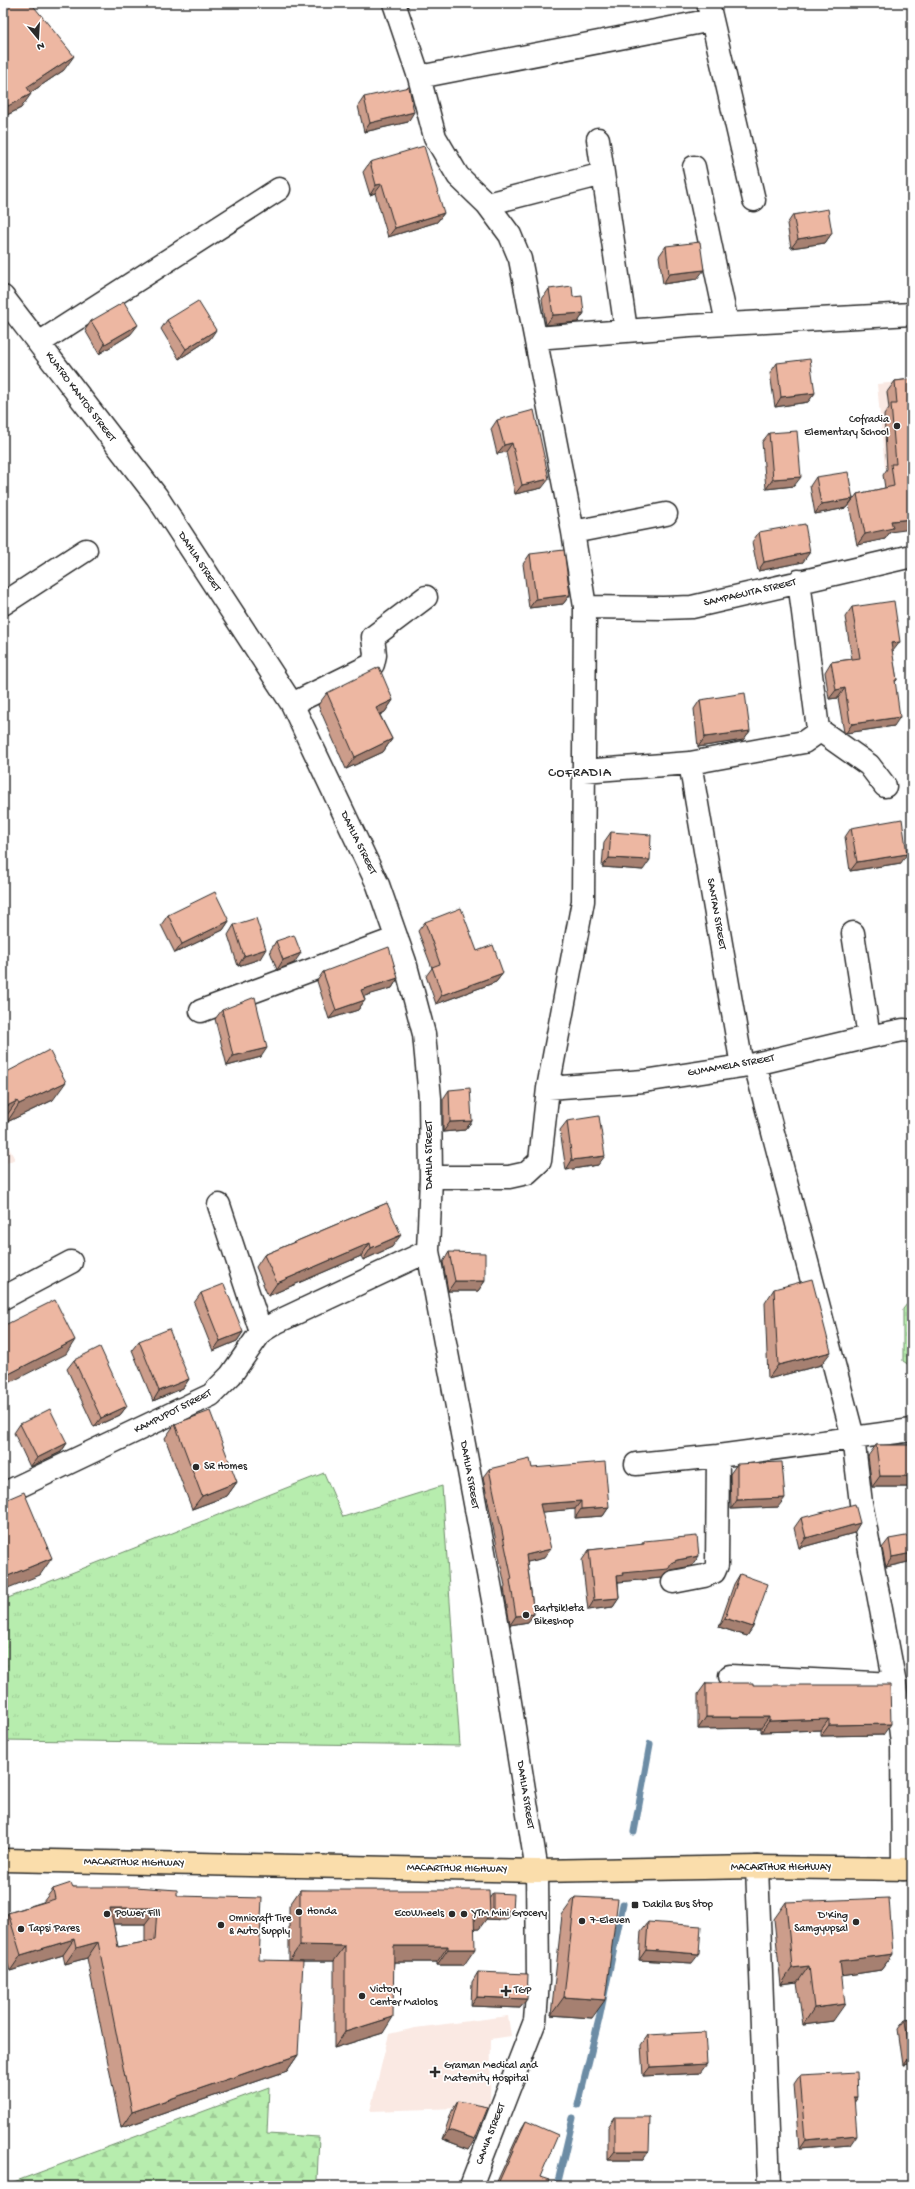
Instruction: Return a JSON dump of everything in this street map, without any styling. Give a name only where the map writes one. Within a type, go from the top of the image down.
[{"type":"highway","name":"MACARTHUR HIGHWAY","points":[[3,1860],[537,1871],[757,1867],[908,1869]]},
{"type":"street","points":[[394,3],[419,77],[435,137],[458,176],[487,204],[510,235],[520,259],[573,532],[585,607],[583,901],[548,1088],[540,1161],[526,1174],[509,1176],[431,1177]]},
{"type":"street","points":[[419,77],[710,11],[754,200]]},
{"type":"street","points":[[598,139],[626,330]]},
{"type":"street","points":[[694,167],[727,323]]},
{"type":"street","points":[[487,204],[603,174]]},
{"type":"street","points":[[39,343],[279,189]]},
{"type":"street","name":"KUATRO KANTOS STREET","points":[[3,297],[157,497]]},
{"type":"street","points":[[536,338],[727,323],[912,314]]},
{"type":"street","name":"DAHLIA STREET","points":[[157,497],[292,704],[378,885],[405,962],[424,1034],[430,1098],[431,1177],[428,1251],[498,1627],[537,1871]]},
{"type":"street","points":[[573,532],[666,514]]},
{"type":"street","points":[[3,604],[86,550]]},
{"type":"street","name":"SAMPAGUITA STREET","points":[[585,607],[692,607],[912,556]]},
{"type":"street","points":[[583,770],[690,763],[804,742],[814,735],[818,729],[799,581]]},
{"type":"street","points":[[292,704],[373,664],[375,655],[373,637],[426,597]]},
{"type":"street","points":[[818,729],[869,765],[885,786]]},
{"type":"street","name":"SANTAN STREET","points":[[690,763],[749,1065],[853,1437],[861,1503],[895,1684],[902,1743],[908,1869]]},
{"type":"street","points":[[853,932],[869,1037]]},
{"type":"street","points":[[201,1011],[397,938]]},
{"type":"street","name":"GUMAMELA STREET","points":[[548,1088],[644,1081],[749,1065],[869,1037],[903,1030],[912,1031]]},
{"type":"street","points":[[219,1205],[261,1332]]},
{"type":"street","name":"KAMPUPOT STREET","points":[[3,1494],[211,1395],[231,1375],[261,1332],[277,1322],[428,1251]]},
{"type":"street","points":[[3,1298],[71,1262]]},
{"type":"street","points":[[636,1464],[718,1456],[912,1430]]},
{"type":"street","points":[[673,1582],[704,1576],[714,1572],[717,1565],[718,1456]]},
{"type":"street","points":[[730,1676],[895,1684]]},
{"type":"street","points":[[757,1867],[769,2186]]},
{"type":"street","name":"CAMIA STREET","points":[[471,2186],[535,2021],[538,1981],[537,1871]]},
{"type":"shaded area","name":"Cofradia Elementary School","points":[[912,381],[912,467],[885,468],[877,384]]},
{"type":"shaded area","points":[[3,1138],[15,1159],[3,1165]]},
{"type":"shaded area","name":"Graman Medical and Maternity Hospital","points":[[508,2016],[511,2036],[491,2039],[490,2107],[370,2111],[389,2034],[415,2028]]},
{"type":"green space","points":[[912,1298],[912,1367],[903,1361],[903,1309]]},
{"type":"green space","points":[[324,1473],[343,1517],[442,1486],[460,1746],[3,1740],[3,1600]]},
{"type":"green space","points":[[269,2087],[267,2134],[319,2137],[317,2180],[313,2186],[3,2186]]},
{"type":"building","points":[[3,3],[31,3],[74,56],[27,87],[31,94],[8,106],[3,93]]},
{"type":"building","points":[[409,87],[414,112],[370,123],[364,97]]},
{"type":"building","points":[[424,146],[444,213],[395,228],[382,184],[376,185],[370,162]]},
{"type":"building","points":[[828,209],[832,233],[798,239],[793,215]]},
{"type":"building","points":[[700,242],[704,270],[669,274],[666,246]]},
{"type":"building","points":[[572,286],[573,297],[582,296],[584,313],[553,315],[549,289]]},
{"type":"building","points":[[198,301],[216,330],[186,349],[167,320]]},
{"type":"building","points":[[124,302],[138,325],[105,344],[91,321]]},
{"type":"building","points":[[810,359],[815,393],[781,397],[777,363]]},
{"type":"building","points":[[912,379],[912,519],[891,521],[893,528],[865,534],[857,494],[894,486],[891,464],[896,464],[891,404],[897,404],[895,381]]},
{"type":"building","points":[[534,410],[549,479],[522,485],[512,443],[504,445],[497,420]]},
{"type":"building","points":[[797,431],[801,477],[773,479],[769,433]]},
{"type":"building","points":[[848,472],[853,499],[821,504],[816,477]]},
{"type":"building","points":[[805,524],[810,552],[764,562],[759,532]]},
{"type":"building","points":[[564,550],[570,595],[536,599],[530,554]]},
{"type":"building","points":[[894,601],[900,642],[891,643],[897,680],[895,680],[900,717],[852,724],[850,722],[845,688],[836,690],[831,662],[860,658],[852,607]]},
{"type":"building","points":[[379,667],[393,700],[376,708],[392,739],[355,757],[327,693]]},
{"type":"building","points":[[745,693],[750,731],[705,737],[700,700]]},
{"type":"building","points":[[902,819],[907,854],[857,862],[851,828]]},
{"type":"building","points":[[611,832],[651,835],[650,860],[609,858]]},
{"type":"building","points":[[215,892],[229,921],[182,944],[168,915]]},
{"type":"building","points":[[461,908],[477,951],[493,945],[503,973],[442,995],[432,967],[440,964],[425,922]]},
{"type":"building","points":[[256,918],[266,949],[244,956],[234,925]]},
{"type":"building","points":[[294,935],[301,953],[283,960],[276,941]]},
{"type":"building","points":[[389,947],[398,978],[361,990],[365,1000],[336,1010],[323,972]]},
{"type":"building","points":[[255,997],[267,1048],[233,1056],[222,1010]]},
{"type":"building","points":[[49,1050],[66,1082],[19,1104],[17,1101],[3,1108],[3,1074]]},
{"type":"building","points":[[470,1088],[472,1121],[450,1122],[449,1090]]},
{"type":"building","points":[[599,1116],[605,1156],[572,1160],[567,1121]]},
{"type":"building","points":[[387,1203],[401,1235],[371,1248],[370,1243],[277,1283],[264,1255]]},
{"type":"building","points":[[449,1252],[485,1253],[485,1281],[455,1281]]},
{"type":"building","points":[[812,1279],[831,1352],[778,1365],[774,1289]]},
{"type":"building","points":[[224,1284],[243,1332],[220,1341],[201,1293]]},
{"type":"building","points":[[55,1300],[75,1340],[3,1377],[3,1326]]},
{"type":"building","points":[[169,1329],[189,1379],[159,1391],[139,1341]]},
{"type":"building","points":[[100,1347],[127,1406],[101,1418],[74,1360]]},
{"type":"building","points":[[50,1409],[67,1443],[37,1458],[20,1424]]},
{"type":"building","points":[[210,1411],[237,1482],[202,1496],[175,1424]]},
{"type":"building","points":[[876,1445],[912,1445],[912,1476],[880,1476]]},
{"type":"building","points":[[530,1459],[532,1468],[605,1462],[609,1507],[581,1509],[581,1501],[540,1504],[551,1549],[526,1555],[534,1614],[516,1616],[510,1580],[512,1579],[489,1469]]},
{"type":"building","points":[[782,1462],[785,1498],[737,1500],[737,1464]]},
{"type":"building","points":[[24,1492],[52,1558],[3,1578],[3,1501]]},
{"type":"building","points":[[855,1504],[860,1523],[806,1538],[801,1518]]},
{"type":"building","points":[[911,1535],[912,1553],[892,1557],[889,1539]]},
{"type":"building","points":[[697,1536],[699,1556],[677,1560],[671,1563],[668,1569],[622,1573],[623,1575],[617,1576],[619,1598],[594,1600],[589,1550],[644,1544],[644,1541]]},
{"type":"building","points":[[740,1574],[768,1584],[753,1627],[725,1618]]},
{"type":"building","points":[[706,1683],[753,1683],[753,1685],[890,1685],[891,1724],[829,1725],[829,1719],[769,1721],[769,1717],[706,1717]]},
{"type":"building","points":[[71,1883],[73,1887],[135,1887],[177,1890],[177,1896],[262,1898],[259,1960],[303,1961],[298,2055],[132,2112],[98,1942],[76,1948],[74,1939],[21,1955],[8,1913],[55,1899],[53,1889]],"holes":[[[110,1908],[157,1908],[155,1940],[118,1947]]]},
{"type":"building","points":[[300,1890],[489,1890],[490,1914],[474,1914],[475,1949],[448,1949],[448,1946],[394,1946],[393,2017],[345,2032],[345,1946],[300,1945]]},
{"type":"building","points":[[493,1893],[514,1894],[513,1911],[493,1910]]},
{"type":"building","points":[[575,1897],[618,1899],[605,2000],[564,1997]]},
{"type":"building","points":[[889,1898],[893,1954],[840,1961],[845,2004],[814,2008],[809,1966],[792,1968],[786,1902]]},
{"type":"building","points":[[648,1922],[701,1926],[699,1954],[646,1950]]},
{"type":"building","points":[[478,1972],[528,1974],[527,1999],[477,1997]]},
{"type":"building","points":[[912,2019],[912,2055],[910,2055],[905,2020]]},
{"type":"building","points":[[705,2032],[707,2064],[650,2067],[648,2035]]},
{"type":"building","points":[[857,2072],[858,2097],[854,2097],[857,2135],[805,2140],[800,2075]]},
{"type":"building","points":[[458,2101],[488,2107],[475,2139],[449,2130]]},
{"type":"building","points":[[615,2117],[650,2117],[649,2151],[615,2151]]},
{"type":"building","points":[[526,2121],[558,2135],[540,2177],[549,2180],[546,2186],[497,2186]]},
{"type":"waterway","points":[[634,1832],[650,1744]]},
{"type":"waterway","points":[[578,2105],[599,2019],[623,1904]]},
{"type":"waterway","points":[[557,2186],[573,2118]]},
{"type":"place","name":"Cofradia Elementary School","points":[[897,426]]},
{"type":"place","name":"SR Homes","points":[[196,1467]]},
{"type":"place","name":"Bartsikleta Bikeshop","points":[[526,1615]]},
{"type":"place","name":"Dakila Bus Stop","points":[[635,1905]]},
{"type":"place","name":"Honda","points":[[299,1912]]},
{"type":"place","name":"Power Fill","points":[[107,1914]]},
{"type":"place","name":"EcoWheels","points":[[452,1914]]},
{"type":"place","name":"YTM Mini Grocery","points":[[464,1914]]},
{"type":"place","name":"7-Eleven","points":[[582,1921]]},
{"type":"place","name":"D'King Samgyupsal","points":[[856,1922]]},
{"type":"place","name":"Omnicraft Tire & Auto Supply","points":[[221,1925]]},
{"type":"place","name":"Tapsi Pares","points":[[21,1929]]},
{"type":"place","name":"TGP","points":[[506,1991]]},
{"type":"place","name":"Victory Center Malolos","points":[[362,1996]]},
{"type":"place","name":"Graman Medical and Maternity Hospital","points":[[435,2072]]},
{"type":"district","name":"COFRADIA","points":[[580,773]]}]
